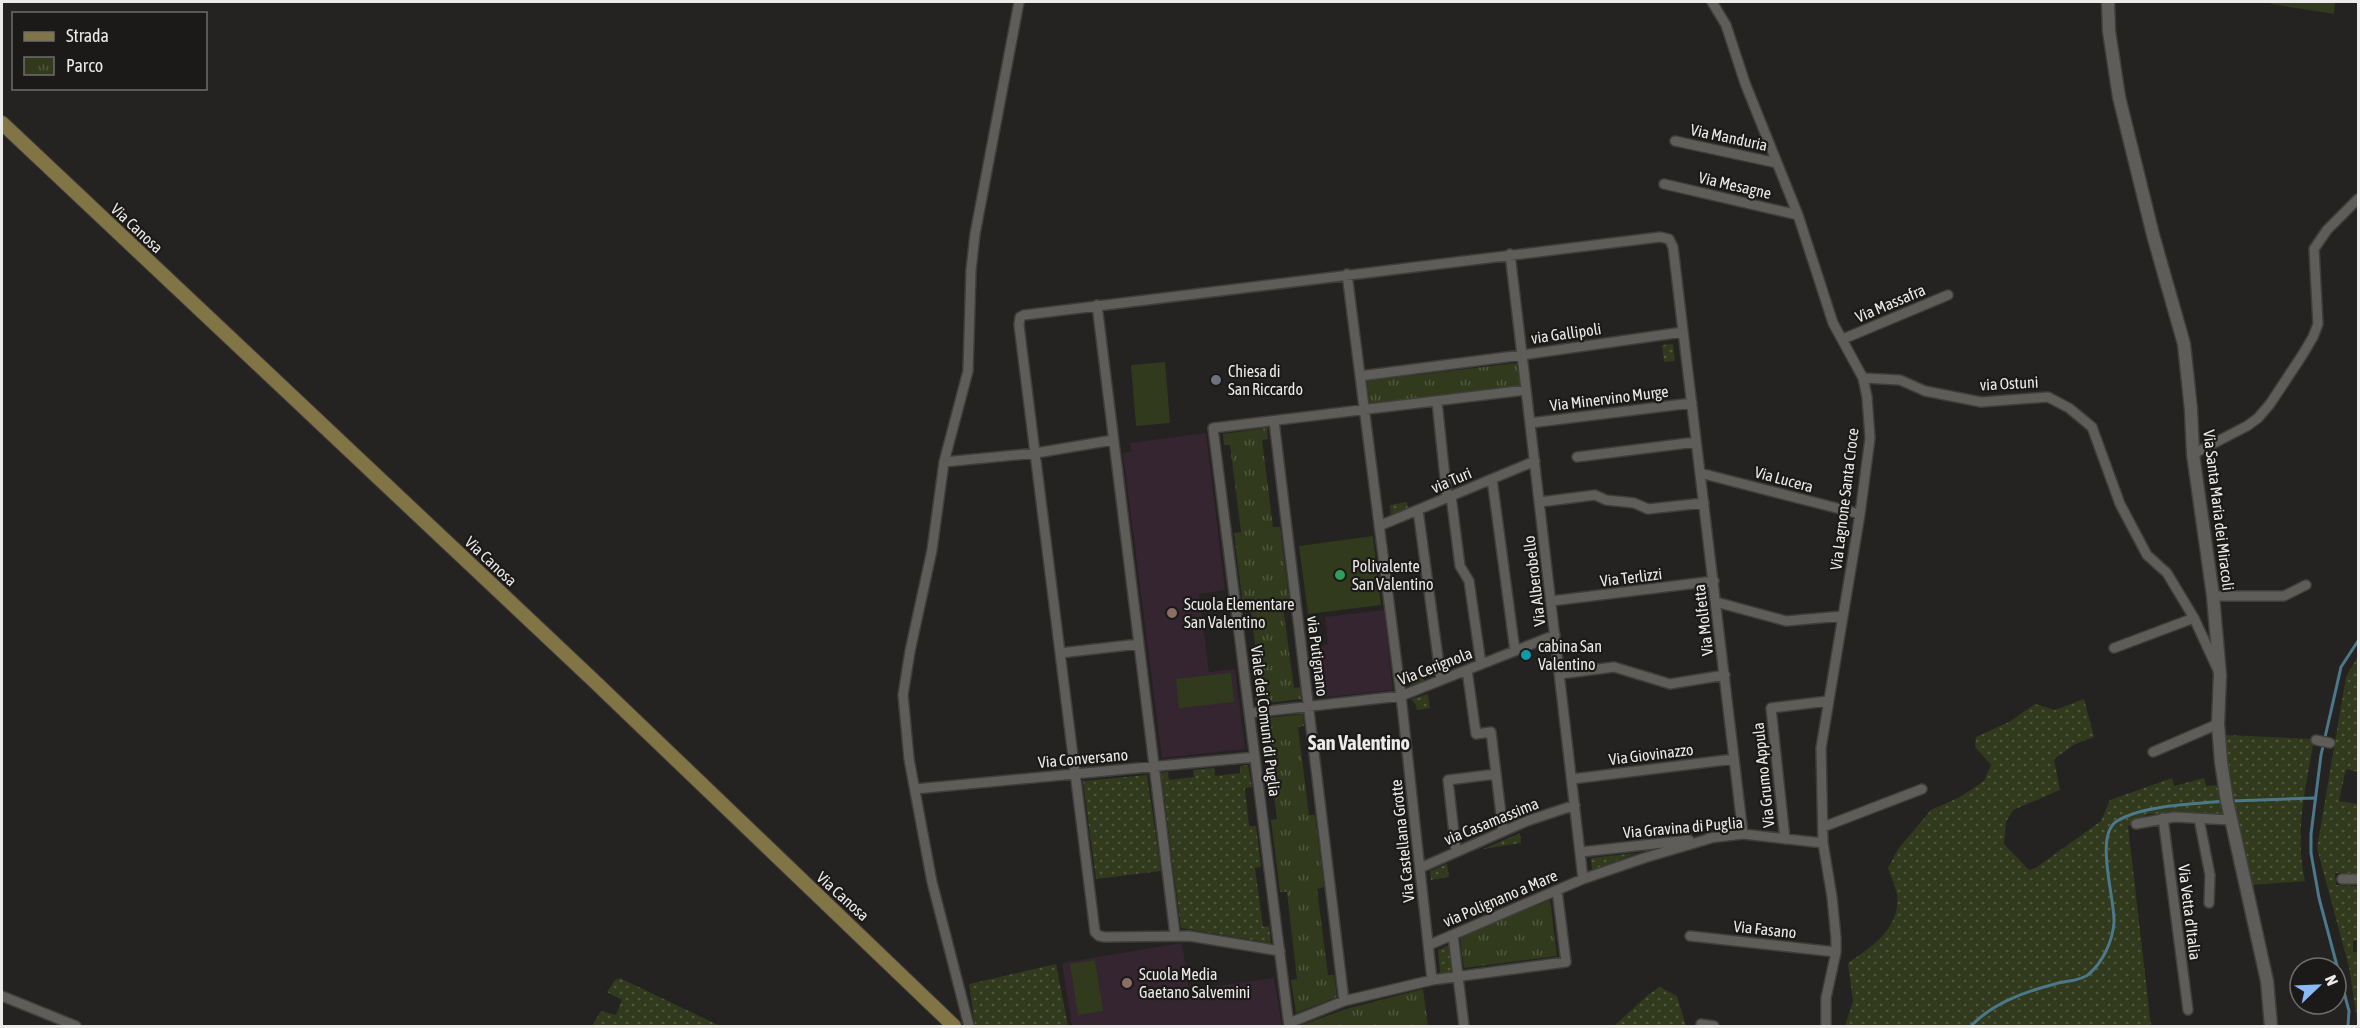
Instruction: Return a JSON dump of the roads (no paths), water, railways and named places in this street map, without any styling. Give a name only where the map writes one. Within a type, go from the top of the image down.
[{"type":"main road","name":"Via Canosa","points":[[2,123],[592,679],[954,1026]]},
{"type":"street","points":[[969,1026],[932,882],[904,725],[903,695],[932,550],[944,462],[968,371],[971,270],[975,234],[1019,2]]},
{"type":"street","name":"Via Lagnone Santa Croce","points":[[1712,2],[1726,25],[1745,83],[1798,215],[1833,323],[1863,378],[1867,397],[1870,438],[1860,514],[1821,748],[1823,843],[1832,897],[1836,952],[1826,998],[1826,1026]]},
{"type":"street","name":"Via Santa Maria dei Miracoli","points":[[2108,2],[2109,31],[2119,98],[2184,344],[2193,454],[2213,596],[2220,675],[2218,724],[2221,762],[2231,820],[2267,981],[2271,1026]]},
{"type":"street","name":"Via Manduria","points":[[1675,141],[1777,163]]},
{"type":"street","name":"Via Mesagne","points":[[1664,184],[1798,215]]},
{"type":"street","points":[[2193,454],[2258,418],[2303,354],[2318,324],[2313,249],[2327,230],[2358,199]]},
{"type":"street","points":[[1280,951],[1175,935],[1105,937],[1095,932],[1019,325],[1020,317],[1347,274],[1665,237],[1669,238],[1673,247],[1692,403]]},
{"type":"street","points":[[1347,274],[1360,376],[1522,355],[1510,254]]},
{"type":"street","name":"Via Massafra","points":[[1843,339],[1948,295]]},
{"type":"street","points":[[1097,306],[1175,935]]},
{"type":"street","name":"via Gallipoli","points":[[1530,423],[1522,355],[1683,332]]},
{"type":"street","name":"Via Castellana Grotte","points":[[1360,376],[1401,696],[1432,980]]},
{"type":"street","name":"via Ostuni","points":[[1863,378],[1900,380],[1925,391],[1981,402],[2048,397],[2069,408],[2092,427],[2120,504],[2147,555],[2167,573],[2194,618],[2220,675]]},
{"type":"street","name":"Viale dei Comuni di Puglia","points":[[1290,1025],[1213,428],[1526,390]]},
{"type":"street","points":[[1437,402],[1460,566],[1469,581],[1480,664]]},
{"type":"street","name":"Via Minervino Murge","points":[[1530,423],[1692,403]]},
{"type":"street","name":"Via Molfetta","points":[[1692,403],[1743,834]]},
{"type":"street","name":"via Putignano","points":[[1274,421],[1344,1002]]},
{"type":"street","name":"Via Alberobello","points":[[1530,423],[1583,879]]},
{"type":"street","points":[[944,462],[1036,453],[1113,440]]},
{"type":"street","points":[[1576,457],[1696,442]]},
{"type":"street","name":"via Turi","points":[[1379,526],[1535,461]]},
{"type":"street","name":"Via Lucera","points":[[1700,473],[1860,514]]},
{"type":"street","points":[[1492,479],[1515,651]]},
{"type":"street","points":[[1539,502],[1595,495],[1606,500],[1634,503],[1648,509],[1704,503]]},
{"type":"street","points":[[1418,510],[1441,680]]},
{"type":"street","name":"Via Terlizzi","points":[[1551,602],[1714,581]]},
{"type":"street","points":[[2213,596],[2284,596],[2306,585]]},
{"type":"street","points":[[1716,602],[1786,621],[1843,616]]},
{"type":"street","points":[[2114,648],[2194,618]]},
{"type":"street","name":"Via Cerignola","points":[[1250,713],[1401,696],[1555,635]]},
{"type":"street","points":[[1060,653],[1139,644]]},
{"type":"street","points":[[1560,674],[1614,667],[1670,684],[1725,675]]},
{"type":"street","points":[[1467,670],[1476,734],[1491,732],[1503,831]]},
{"type":"street","name":"Via Grumo Appula","points":[[1785,839],[1771,708],[1828,701]]},
{"type":"street","points":[[2153,752],[2218,724]]},
{"type":"street","points":[[2316,740],[2330,743]]},
{"type":"street","name":"Via Conversano","points":[[915,789],[1255,756]]},
{"type":"street","name":"Via Giovinazzo","points":[[1572,779],[1734,759]]},
{"type":"street","points":[[1456,851],[1448,780],[1496,774]]},
{"type":"street","points":[[1823,827],[1922,789]]},
{"type":"street","name":"via Casamassima","points":[[1420,868],[1503,831],[1575,805]]},
{"type":"street","points":[[2136,824],[2163,818],[2231,820]]},
{"type":"street","name":"Via Vetta d'Italia","points":[[2163,818],[2188,1010]]},
{"type":"street","name":"Via Vetta d'Italia","points":[[2199,819],[2210,875],[2209,903]]},
{"type":"street","name":"Via Gravina di Puglia","points":[[1581,852],[1743,834],[1823,843]]},
{"type":"street","name":"via Polignano a Mare","points":[[1429,945],[1583,879],[1715,837]]},
{"type":"street","points":[[2342,879],[2358,879]]},
{"type":"street","points":[[1290,1025],[1344,1002],[1432,980],[1566,962],[1557,890]]},
{"type":"street","points":[[1453,935],[1464,1026]]},
{"type":"street","name":"Via Fasano","points":[[1690,936],[1836,952]]},
{"type":"street","points":[[2,996],[76,1026]]},
{"type":"street","points":[[1701,1024],[1714,1026]]},
{"type":"waterway","points":[[2348,1026],[2349,1011],[2319,898],[2311,853],[2311,834],[2321,755],[2341,667],[2358,641]]},
{"type":"waterway","points":[[2231,801],[2314,798]]},
{"type":"waterway","points":[[1971,1026],[1989,1011],[2010,999],[2043,987],[2082,978],[2099,963],[2112,936],[2114,922],[2106,853],[2110,828],[2117,821],[2155,808],[2225,801]]},
{"type":"place","name":"Chiesa di San Riccardo","points":[[1216,380]]},
{"type":"place","name":"Polivalente San Valentino","points":[[1340,575]]},
{"type":"place","name":"Scuola Elementare San Valentino","points":[[1172,613]]},
{"type":"place","name":"cabina San Valentino","points":[[1526,655]]},
{"type":"place","name":"Scuola Media Gaetano Salvemini","points":[[1127,983]]},
{"type":"district","name":"San Valentino","points":[[1359,742]]}]
